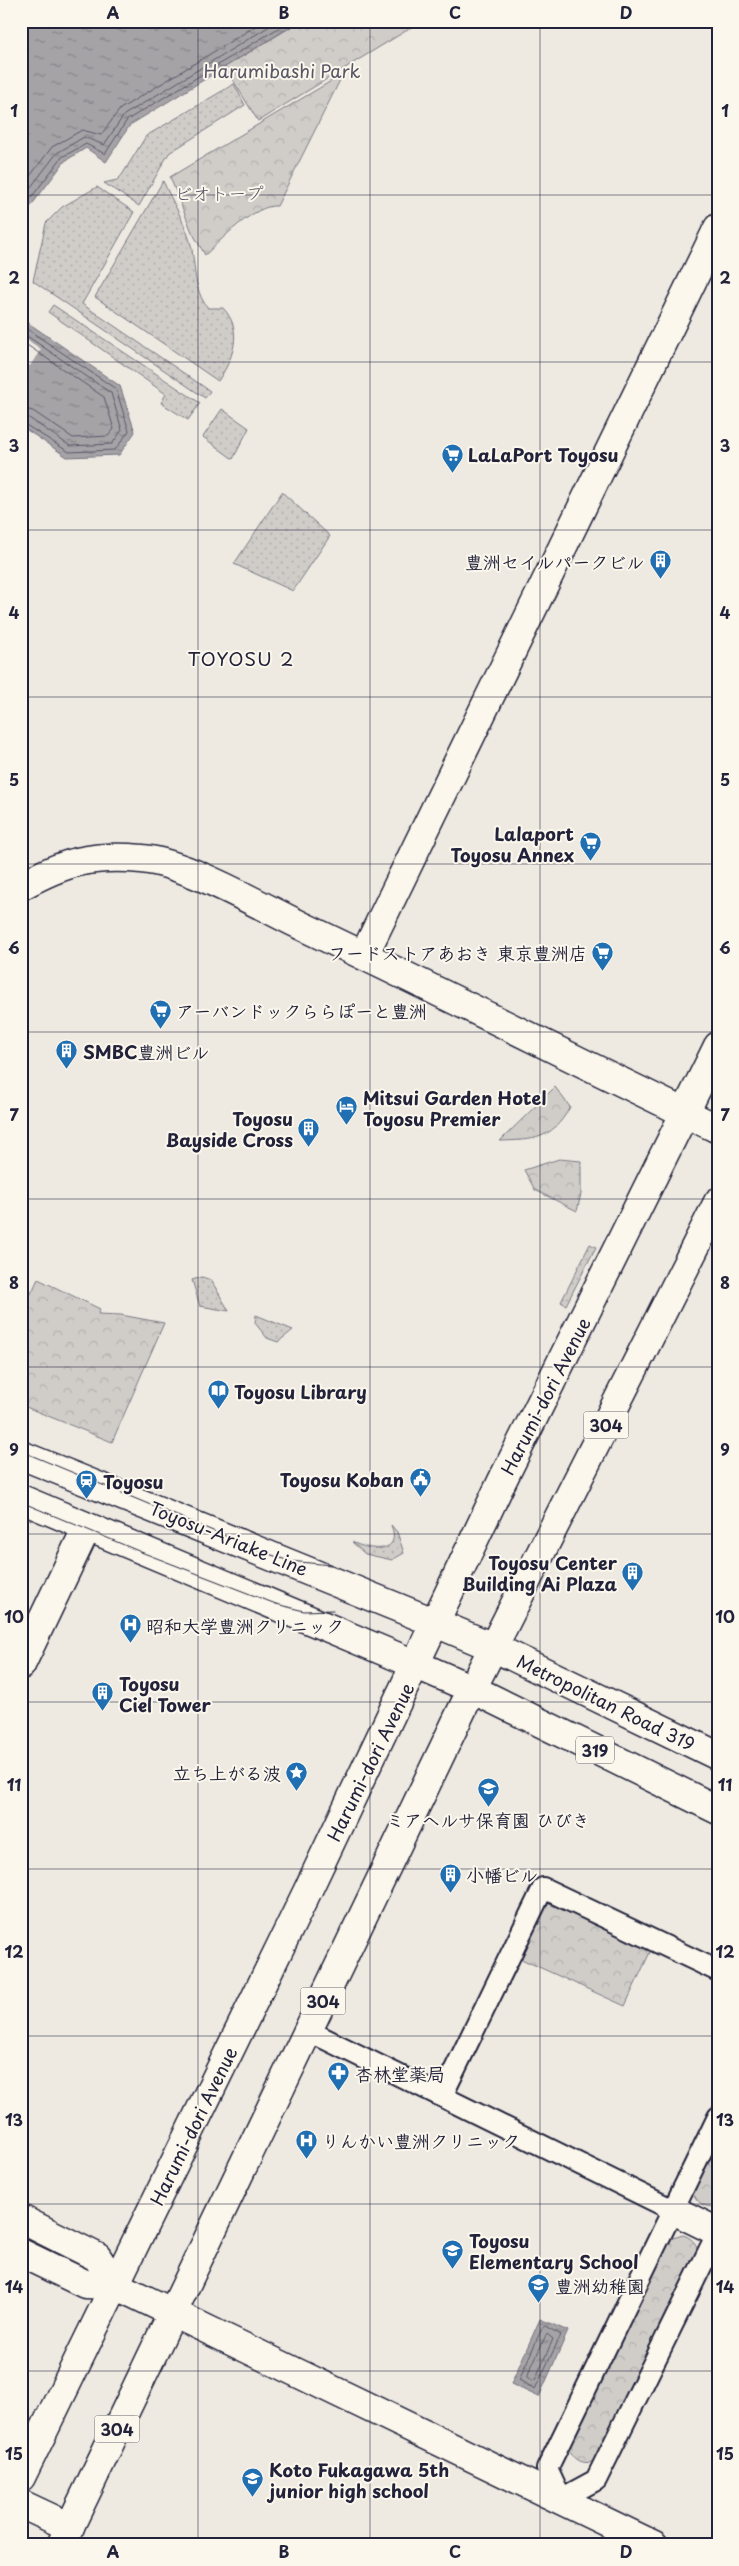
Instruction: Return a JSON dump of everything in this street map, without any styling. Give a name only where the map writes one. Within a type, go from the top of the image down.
[{"type":"main road","points":[[364,955],[718,228]]},
{"type":"main road","points":[[21,886],[53,868],[92,857],[143,859],[179,868],[364,955],[718,1129]]},
{"type":"main road","name":"Harumi-dori Avenue","points":[[21,2477],[417,1665],[502,1481],[718,1046]]},
{"type":"main road","name":"304","points":[[65,2536],[174,2313],[472,1689],[718,1202]]},
{"type":"main road","name":"Toyosu-Ariake Line","points":[[21,1455],[436,1622],[494,1648]]},
{"type":"main road","points":[[21,1499],[417,1665]]},
{"type":"main road","points":[[21,1665],[88,1527]]},
{"type":"main road","name":"Metropolitan Road 319","points":[[494,1648],[718,1756]]},
{"type":"main road","name":"319","points":[[417,1665],[472,1689],[718,1810]]},
{"type":"main road","points":[[673,2210],[718,2232]]},
{"type":"main road","points":[[21,2219],[97,2257],[115,2285]]},
{"type":"main road","points":[[21,2253],[85,2284],[115,2285],[654,2545]]},
{"type":"main road","points":[[21,2504],[65,2536]]},
{"type":"street","points":[[442,2096],[543,1888],[718,1971]]},
{"type":"street","points":[[309,2031],[673,2210]]},
{"type":"street","points":[[718,2117],[547,2469],[561,2499],[596,2480],[718,2232]]},
{"type":"green space","name":"Harumibashi Park","points":[[301,21],[422,21],[258,121],[225,67]]},
{"type":"green space","name":"ビオトープ","points":[[343,74],[277,206],[268,207],[249,217],[229,232],[205,255],[192,232],[170,177]]},
{"type":"green space","points":[[234,84],[245,105],[169,153],[139,206],[104,183],[117,180],[122,175],[146,136]]},
{"type":"green space","points":[[163,181],[189,237],[197,286],[203,301],[208,308],[223,308],[233,326],[235,335],[232,354],[218,381],[95,297]]},
{"type":"green space","points":[[97,187],[134,212],[82,304],[210,391],[205,398],[33,281],[46,223],[62,207]]},
{"type":"green space","points":[[53,305],[200,403],[188,420],[161,403],[166,394],[48,312]]},
{"type":"green space","points":[[222,409],[249,428],[233,459],[203,437]]},
{"type":"green space","points":[[282,492],[330,536],[293,591],[234,564]]},
{"type":"green space","points":[[555,1087],[570,1107],[556,1126],[549,1132],[532,1139],[500,1141]]},
{"type":"green space","points":[[559,1159],[581,1161],[581,1194],[577,1211],[535,1190],[524,1170]]},
{"type":"green space","points":[[590,1244],[596,1247],[566,1305],[561,1302]]},
{"type":"green space","points":[[202,1277],[211,1280],[229,1311],[200,1306],[192,1280]]},
{"type":"green space","points":[[38,1279],[100,1309],[98,1314],[121,1315],[164,1323],[112,1442],[21,1405],[21,1314]]},
{"type":"green space","points":[[256,1315],[293,1330],[278,1342],[267,1338],[255,1323]]},
{"type":"green space","points":[[391,1525],[397,1532],[404,1553],[392,1560],[365,1554],[352,1542],[375,1548],[388,1546],[392,1542],[393,1535]]},
{"type":"green space","points":[[551,1903],[651,1950],[625,2006],[519,1958],[544,1906]]},
{"type":"green space","points":[[718,2132],[718,2206],[709,2207],[699,2202],[692,2191]]},
{"type":"green space","points":[[683,2235],[693,2241],[699,2252],[598,2460],[593,2462],[580,2461],[573,2456],[568,2447],[666,2240]]},
{"type":"water","points":[[21,21],[300,21],[130,125],[106,162],[86,148],[65,161],[21,219]]},
{"type":"water","points":[[21,318],[120,386],[135,432],[119,455],[67,457],[21,426]]},
{"type":"water","points":[[540,2319],[568,2331],[539,2397],[511,2384]]},
{"type":"pier","points":[[21,336],[41,349],[30,366],[21,360]]},
{"type":"tram line","points":[[21,1451],[266,1553],[289,1561],[331,1565]]},
{"type":"tram line","points":[[21,1502],[141,1552],[276,1604],[304,1611],[333,1610]]},
{"type":"place","name":"LaLaPort Toyosu","points":[[452,473]]},
{"type":"place","name":"豊洲セイルパークビル","points":[[660,580]]},
{"type":"place","name":"Lalaport Toyosu Annex","points":[[590,862]]},
{"type":"place","name":"フードストアあおき 東京豊洲店","points":[[603,971]]},
{"type":"place","name":"アーバンドックららぽーと豊洲","points":[[160,1029]]},
{"type":"place","name":"SMBC豊洲ビル","points":[[67,1070]]},
{"type":"place","name":"Mitsui Garden Hotel Toyosu Premier","points":[[347,1126]]},
{"type":"place","name":"Toyosu Bayside Cross","points":[[309,1147]]},
{"type":"place","name":"Toyosu Library","points":[[218,1410]]},
{"type":"place","name":"Toyosu Koban","points":[[420,1498]]},
{"type":"place","name":"Toyosu","points":[[87,1500]]},
{"type":"place","name":"Toyosu Center Building Ai Plaza","points":[[633,1591]]},
{"type":"place","name":"昭和大学豊洲クリニック","points":[[130,1644]]},
{"type":"place","name":"Toyosu Ciel Tower","points":[[103,1712]]},
{"type":"place","name":"立ち上がる波","points":[[297,1791]]},
{"type":"place","name":"ミアヘルサ保育園 ひびき","points":[[488,1808]]},
{"type":"place","name":"小幡ビル","points":[[450,1893]]},
{"type":"place","name":"杏林堂薬局","points":[[339,2092]]},
{"type":"place","name":"りんかい豊洲クリニック","points":[[306,2159]]},
{"type":"place","name":"Toyosu Elementary School","points":[[453,2269]]},
{"type":"place","name":"豊洲幼稚園","points":[[539,2304]]},
{"type":"place","name":"Koto Fukagawa 5th junior high school","points":[[253,2498]]},
{"type":"district","name":"TOYOSU 2","points":[[241,658]]}]
